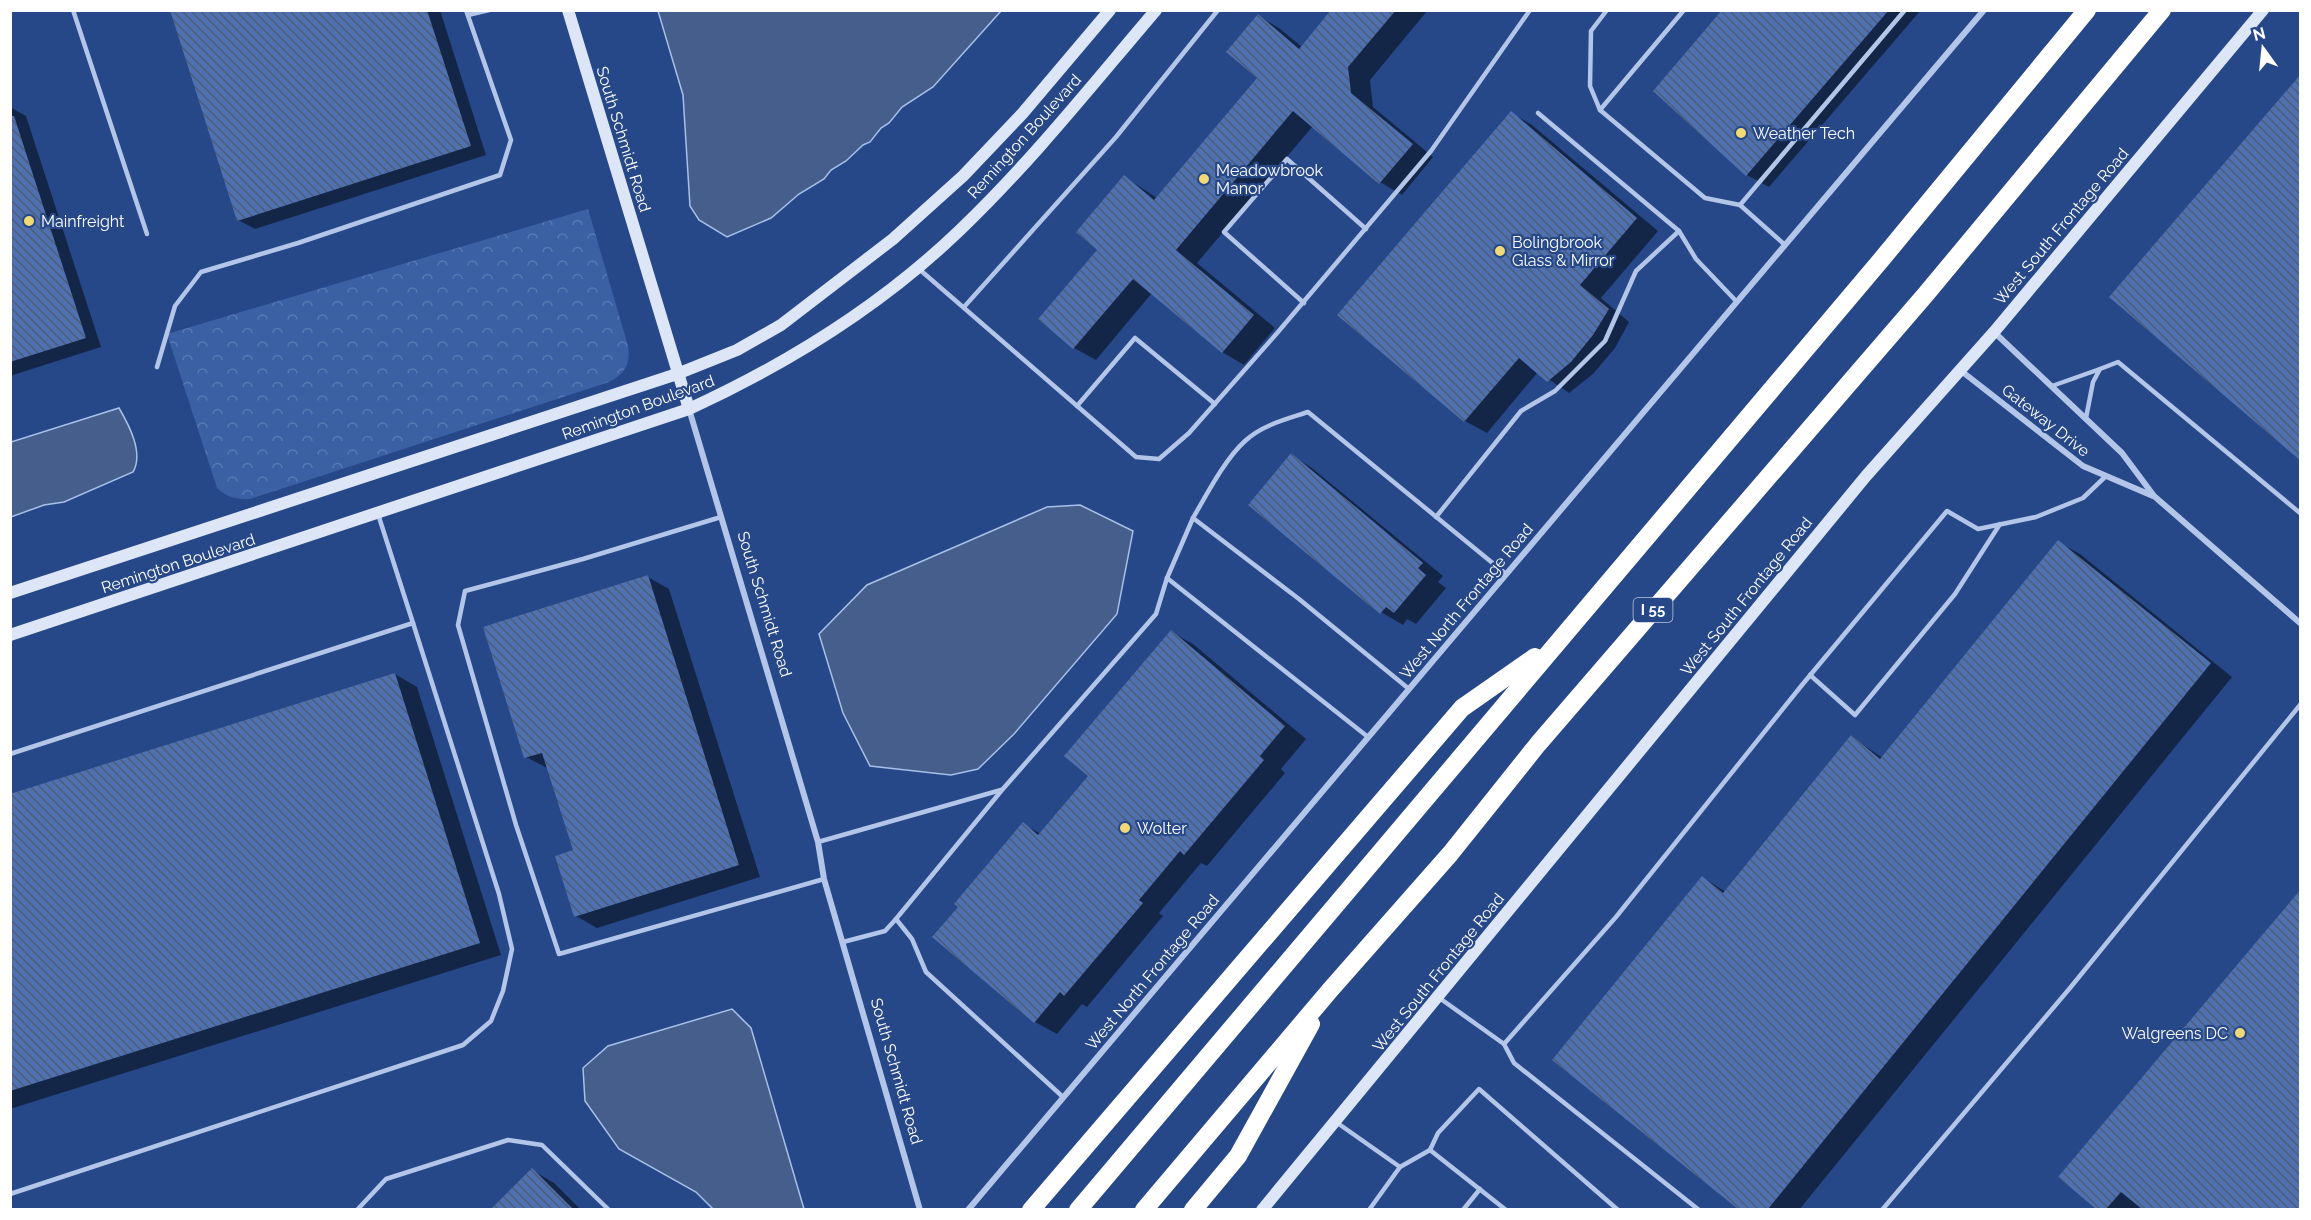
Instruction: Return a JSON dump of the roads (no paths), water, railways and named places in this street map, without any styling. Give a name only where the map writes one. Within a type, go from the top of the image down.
[{"type":"highway","points":[[1078,1209],[1881,260],[2087,10]]},
{"type":"highway","name":"I 55","points":[[1144,1209],[1331,989],[1450,854],[1538,744],[1926,294],[2162,10]]},
{"type":"highway","points":[[1031,1209],[1462,708],[1556,642]]},
{"type":"highway","points":[[1193,1209],[1238,1156],[1331,989]]},
{"type":"street","name":"South Schmidt Road","points":[[568,10],[819,842],[824,879],[920,1209]]},
{"type":"street","name":"Remington Boulevard","points":[[10,593],[677,374],[737,350],[781,325],[893,239],[963,176],[1110,10]]},
{"type":"street","name":"Remington Boulevard","points":[[10,635],[689,409],[743,385],[860,312],[959,232],[1018,172],[1156,10]]},
{"type":"street","name":"West North Frontage Road","points":[[968,1209],[1984,10]]},
{"type":"street","name":"West South Frontage Road","points":[[1262,1209],[1866,476],[1995,332],[2263,10]]},
{"type":"street","name":"Gateway Drive","points":[[1995,332],[2122,453],[2154,496],[2301,623]]},
{"type":"street","name":"Gateway Drive","points":[[1960,370],[2083,466],[2154,496]]},
{"type":"lane","points":[[74,10],[147,234]]},
{"type":"lane","points":[[157,367],[175,306],[201,273],[500,175],[511,140],[467,13],[489,10]]},
{"type":"lane","points":[[964,307],[1116,137],[1218,10]]},
{"type":"lane","points":[[917,267],[1136,457],[1159,459],[1189,433],[1215,404],[1304,303],[1431,151],[1530,10]]},
{"type":"lane","points":[[1607,10],[1591,31],[1590,86],[1600,110],[1705,198],[1740,205],[1785,244]]},
{"type":"lane","points":[[1600,110],[1684,10]]},
{"type":"lane","points":[[1740,205],[1905,10]]},
{"type":"lane","points":[[1538,113],[1679,231],[1696,259],[1737,302]]},
{"type":"lane","points":[[1304,303],[1224,232],[1287,159],[1366,229]]},
{"type":"lane","points":[[1436,517],[1521,411],[1555,391],[1605,341],[1636,271],[1679,231]]},
{"type":"lane","points":[[1077,406],[1135,338],[1215,404]]},
{"type":"lane","points":[[2052,386],[2118,362],[2301,513]]},
{"type":"lane","points":[[2086,418],[2093,382],[2100,369]]},
{"type":"lane","points":[[843,942],[885,931],[1002,790],[1156,614],[1167,578],[1193,518],[1218,475],[1245,440],[1274,423],[1308,412],[1506,574]]},
{"type":"lane","points":[[1504,1044],[1616,917],[1810,675],[1947,511],[1978,529],[2036,517],[2083,498],[2106,476]]},
{"type":"lane","points":[[10,1194],[463,1045],[491,1021],[503,991],[512,949],[499,894],[378,513]]},
{"type":"lane","points":[[721,517],[583,559],[465,591],[458,625],[516,825],[559,954],[824,879]]},
{"type":"lane","points":[[1193,518],[1299,598],[1409,689]]},
{"type":"lane","points":[[1810,675],[1855,715],[1955,594],[2000,524]]},
{"type":"lane","points":[[1167,578],[1368,737]]},
{"type":"lane","points":[[10,754],[413,623]]},
{"type":"lane","points":[[1882,1209],[2070,988],[2301,705]]},
{"type":"lane","points":[[819,842],[1002,790]]},
{"type":"lane","points":[[896,919],[912,939],[926,972],[1063,1097]]},
{"type":"lane","points":[[1438,997],[1504,1044],[1514,1063],[1699,1209]]},
{"type":"lane","points":[[1369,1209],[1400,1167],[1430,1150],[1438,1133],[1479,1089],[1617,1209]]},
{"type":"lane","points":[[1336,1122],[1400,1167]]},
{"type":"lane","points":[[357,1209],[386,1179],[508,1140],[542,1145],[609,1209]]},
{"type":"lane","points":[[1430,1150],[1506,1209]]},
{"type":"lane","points":[[1463,1209],[1480,1189]]},
{"type":"place","name":"Weather Tech","points":[[1741,133]]},
{"type":"place","name":"Meadowbrook Manor","points":[[1204,179]]},
{"type":"place","name":"Mainfreight","points":[[29,221]]},
{"type":"place","name":"Bolingbrook Glass & Mirror","points":[[1500,251]]},
{"type":"place","name":"Wolter","points":[[1125,828]]},
{"type":"place","name":"Walgreens DC","points":[[2240,1033]]}]
